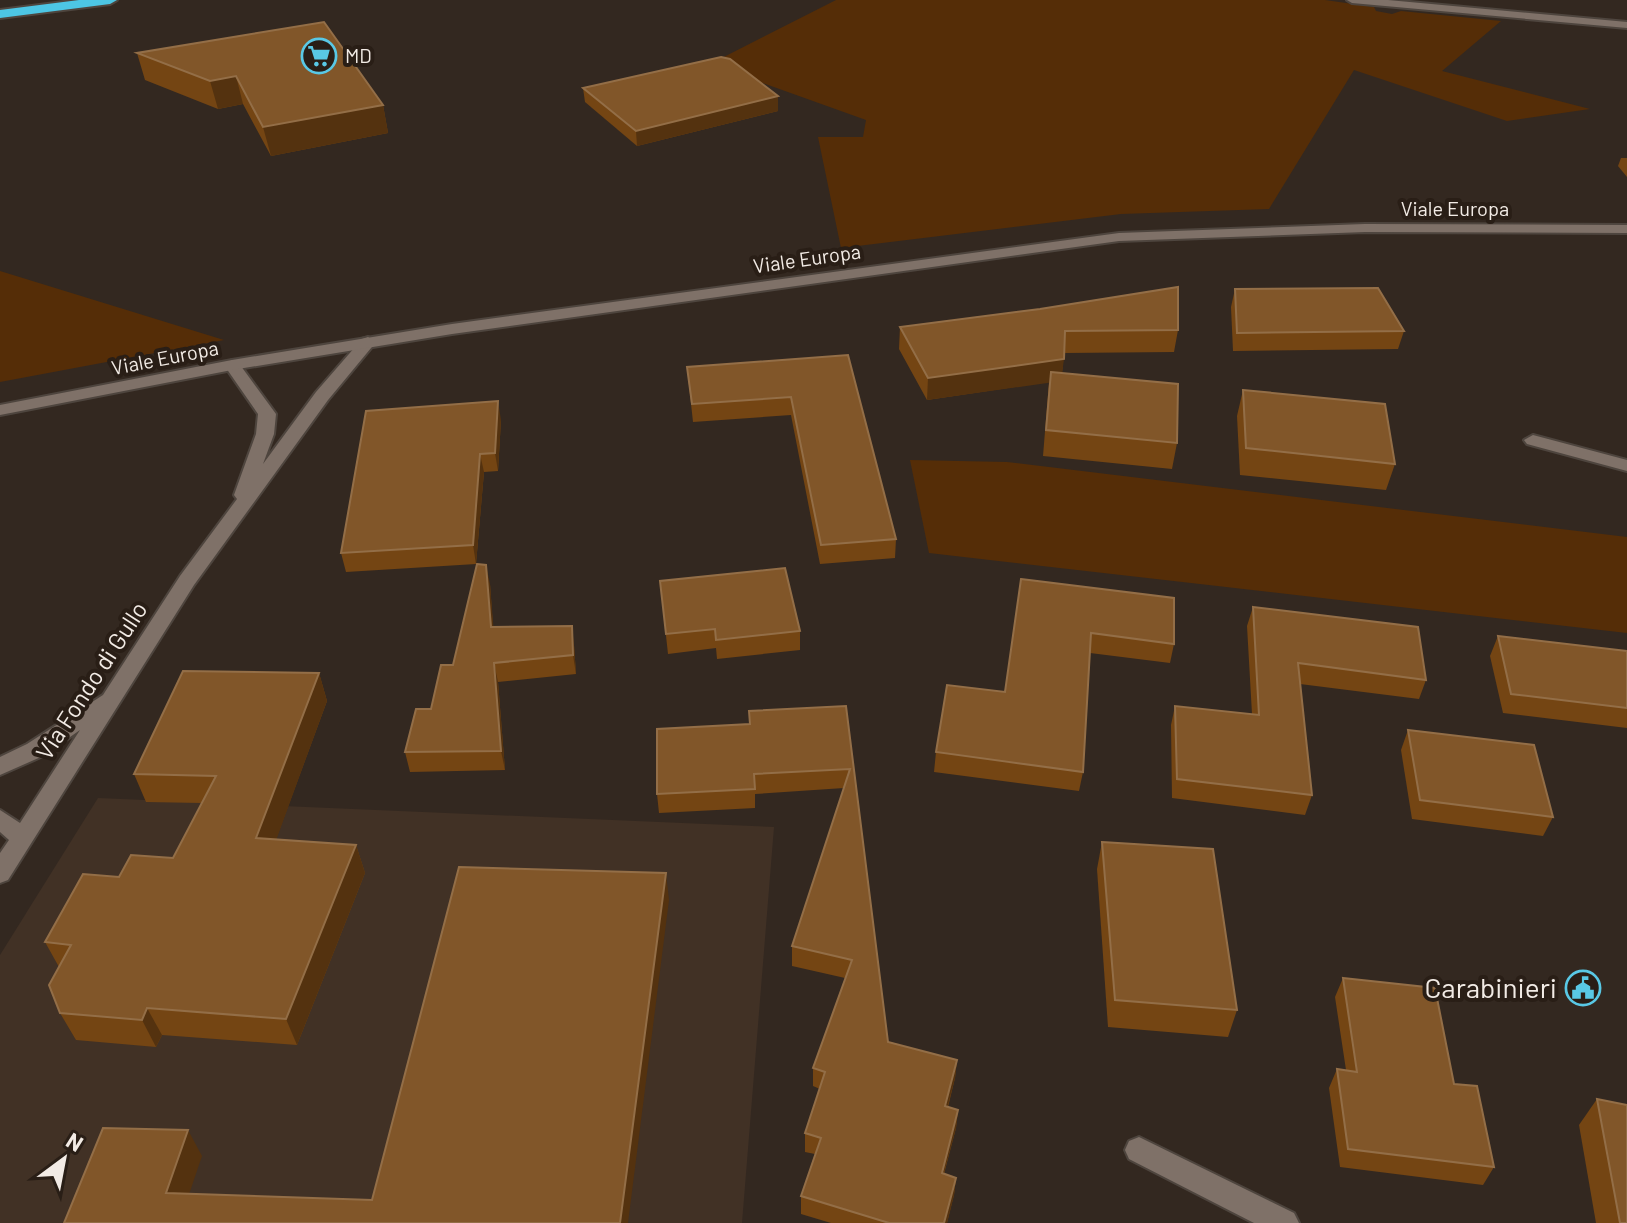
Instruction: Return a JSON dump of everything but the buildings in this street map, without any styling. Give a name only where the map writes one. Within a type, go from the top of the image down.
[{"type":"highway","points":[[0,7],[53,0]]},
{"type":"highway","points":[[0,14],[110,0]]},
{"type":"main road","points":[[1352,0],[1627,25]]},
{"type":"main road","name":"Viale Europa","points":[[0,410],[368,342],[1119,237],[1350,228],[1627,229]]},
{"type":"main road","name":"Via Fondo di Gullo","points":[[0,873],[187,581],[322,396],[368,342]]},
{"type":"main road","points":[[232,365],[267,414],[265,434],[233,521]]},
{"type":"main road","points":[[1533,440],[1627,466]]},
{"type":"main road","points":[[0,767],[35,750],[112,698]]},
{"type":"main road","points":[[0,819],[22,838]]},
{"type":"main road","points":[[1139,1150],[1284,1223]]},
{"type":"shaded area","points":[[836,0],[1325,0],[1374,7],[1376,11],[1392,14],[1401,11],[1501,21],[1442,71],[1590,109],[1507,121],[1354,70],[1269,209],[1121,214],[841,248],[818,137],[863,137],[866,120],[710,64]]},
{"type":"shaded area","points":[[0,271],[224,340],[0,382]]},
{"type":"shaded area","points":[[910,460],[1007,462],[1627,537],[1627,633],[929,553]]},
{"type":"shaded area","points":[[98,798],[774,827],[742,1223],[0,1223],[0,955]]},
{"type":"place","name":"MD","points":[[319,56]]},
{"type":"place","name":"Carabinieri","points":[[1583,988]]}]
